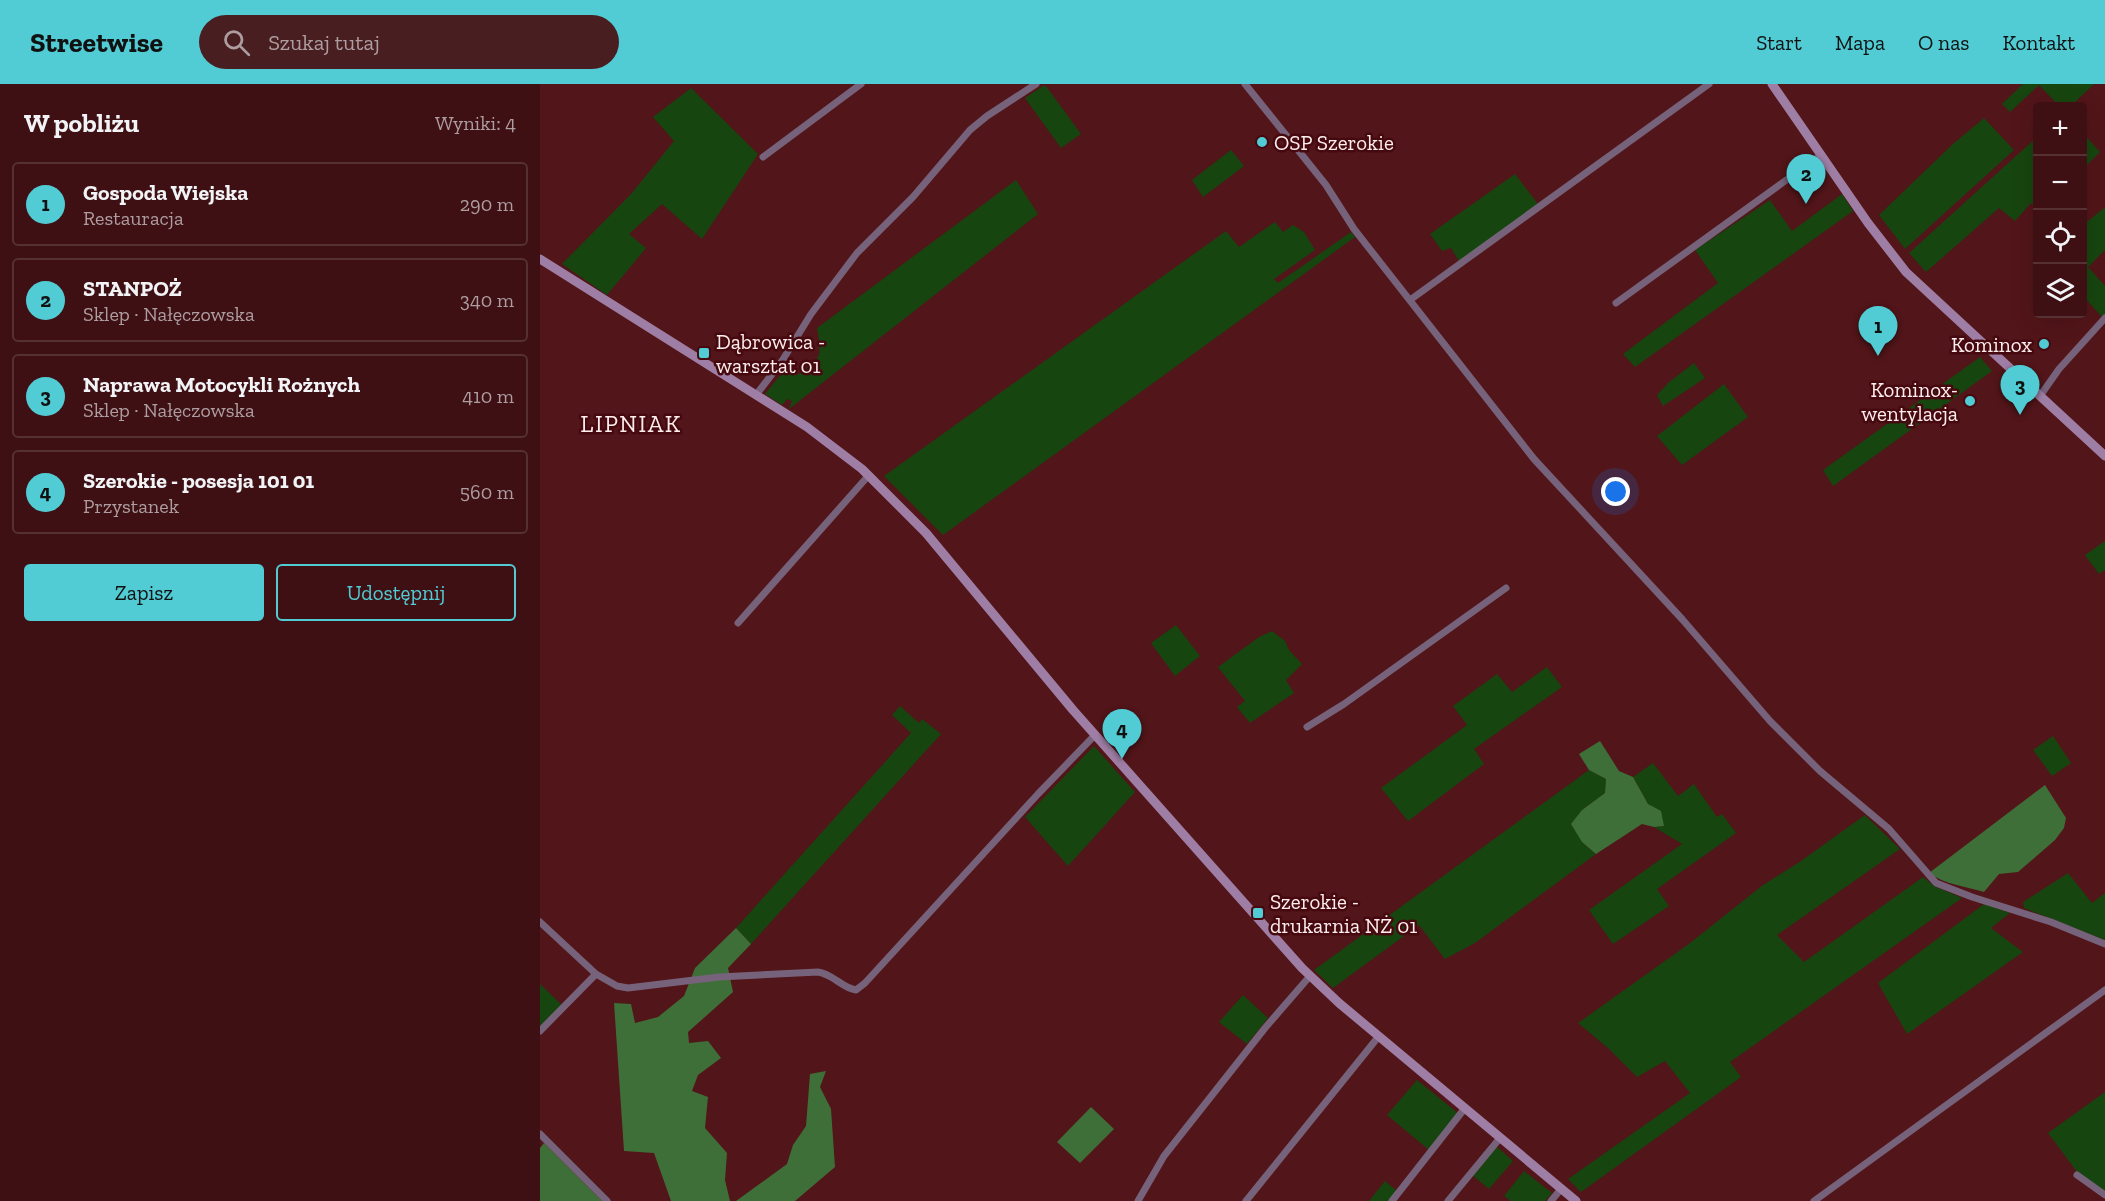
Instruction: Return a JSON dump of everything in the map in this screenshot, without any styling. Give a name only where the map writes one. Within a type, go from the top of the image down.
[{"type":"street","points":[[763,157],[861,84]]},
{"type":"street","points":[[756,395],[785,357],[816,307],[861,248],[913,197],[970,130],[1036,84]]},
{"type":"street","points":[[1245,84],[1326,185],[1347,219],[1551,479],[1682,619],[1770,721],[1820,771],[1901,841],[1933,880],[1972,897],[2051,922],[2105,944]]},
{"type":"street","points":[[1410,300],[1709,84]]},
{"type":"street","points":[[1772,84],[1880,239],[1906,272],[2105,456]]},
{"type":"street","points":[[1617,303],[1821,155]]},
{"type":"street","points":[[540,260],[826,440],[869,475],[945,553],[1095,735],[1310,976],[1576,1201]]},
{"type":"street","points":[[2040,396],[2059,369],[2105,318]]},
{"type":"street","points":[[738,623],[869,475]]},
{"type":"street","points":[[1308,727],[1354,697],[1506,588]]},
{"type":"street","points":[[540,922],[596,974],[617,986],[628,988],[719,977],[818,972],[825,973],[850,989],[856,990],[1095,735]]},
{"type":"street","points":[[540,1032],[596,974]]},
{"type":"street","points":[[1138,1201],[1164,1156],[1265,1028],[1310,976]]},
{"type":"street","points":[[1814,1201],[2105,990]]},
{"type":"street","points":[[1246,1201],[1379,1036]]},
{"type":"street","points":[[1392,1201],[1465,1108]]},
{"type":"street","points":[[540,1134],[607,1201]]},
{"type":"street","points":[[1448,1201],[1500,1138]]},
{"type":"street","points":[[2077,1176],[2105,1195]]},
{"type":"street","points":[[1551,1201],[1561,1189]]},
{"type":"green space","points":[[2023,84],[2094,84],[2075,102],[2055,102],[2039,85],[2010,112],[2002,104]]},
{"type":"green space","points":[[1046,86],[1081,134],[1061,148],[1025,98]]},
{"type":"green space","points":[[691,88],[758,154],[702,239],[662,204],[629,234],[646,248],[607,295],[562,264],[631,194],[674,141],[653,117]]},
{"type":"green space","points":[[1984,118],[2014,150],[1905,249],[1879,215],[1954,143]]},
{"type":"green space","points":[[2087,137],[2100,152],[2087,165]]},
{"type":"green space","points":[[2033,141],[2033,205],[2031,203],[2015,221],[1999,208],[1926,272],[1909,253]]},
{"type":"green space","points":[[1231,150],[1244,166],[1203,197],[1192,180]]},
{"type":"green space","points":[[1515,174],[1538,204],[1459,261],[1451,248],[1442,251],[1430,234]]},
{"type":"green space","points":[[1016,180],[1038,214],[789,409],[792,401],[787,399],[782,405],[765,394],[783,372],[797,375],[816,361],[820,345],[817,328]]},
{"type":"green space","points":[[1842,194],[1853,211],[1635,367],[1623,354],[1718,283],[1695,250],[1770,200],[1792,231]]},
{"type":"green space","points":[[2105,207],[2105,250],[2088,267],[2105,286],[2105,314],[2102,317],[2087,300],[2087,222]]},
{"type":"green space","points":[[1275,222],[1283,232],[1293,225],[1304,232],[1315,250],[1274,279],[1278,283],[1351,232],[1355,237],[943,535],[884,476],[1226,231],[1239,247]]},
{"type":"green space","points":[[1980,357],[1992,371],[1833,486],[1823,470]]},
{"type":"green space","points":[[1694,363],[1705,378],[1663,406],[1657,395],[1669,382]]},
{"type":"green space","points":[[1724,384],[1748,417],[1682,465],[1657,436]]},
{"type":"green space","points":[[2105,541],[2105,570],[2099,574],[2085,555]]},
{"type":"green space","points":[[1176,625],[1200,656],[1175,676],[1151,643]]},
{"type":"green space","points":[[1272,631],[1285,641],[1289,650],[1302,664],[1286,680],[1294,693],[1250,723],[1237,707],[1245,701],[1218,667],[1259,637]]},
{"type":"green space","points":[[1547,667],[1562,687],[1474,749],[1484,764],[1408,821],[1381,788],[1467,725],[1453,706],[1497,674],[1512,692]]},
{"type":"green space","points":[[900,706],[919,723],[922,719],[941,734],[751,944],[736,928],[911,733],[892,715]]},
{"type":"green space","points":[[2053,736],[2071,763],[2052,776],[2033,750]]},
{"type":"green space","points":[[1600,741],[1619,771],[1633,777],[1648,804],[1661,811],[1664,826],[1654,827],[1642,824],[1596,854],[1582,842],[1571,824],[1582,810],[1605,793],[1606,779],[1589,770],[1579,754]]},
{"type":"green space","points":[[1094,746],[1135,792],[1068,866],[1025,817]]},
{"type":"green space","points":[[1653,763],[1678,796],[1694,784],[1717,817],[1722,814],[1736,833],[1657,889],[1669,906],[1613,944],[1589,910],[1682,844],[1654,827],[1664,826],[1633,777]]},
{"type":"green space","points":[[1589,770],[1606,779],[1605,793],[1582,810],[1582,842],[1596,854],[1475,943],[1445,959],[1419,925],[1333,988],[1314,970]]},
{"type":"green space","points":[[2045,785],[2066,818],[2064,828],[2055,840],[2018,872],[1999,874],[1984,892],[1949,883],[1929,873]]},
{"type":"green space","points":[[1865,815],[1900,849],[1777,935],[1804,962],[1923,877],[1934,886],[1962,898],[1730,1062],[1741,1077],[1581,1192],[1568,1179],[1690,1093],[1665,1061],[1637,1077],[1608,1048],[1578,1023],[1690,943],[1763,885]]},
{"type":"green space","points":[[2068,873],[2092,903],[2105,893],[2105,940],[2024,908],[2023,902]]},
{"type":"green space","points":[[1984,904],[2010,913],[1991,928],[2023,952],[1907,1034],[1878,983]]},
{"type":"green space","points":[[736,928],[751,944],[728,968],[733,992],[688,1032],[689,1043],[708,1041],[721,1058],[698,1075],[692,1091],[708,1097],[705,1128],[727,1153],[725,1180],[730,1201],[671,1201],[654,1153],[624,1151],[614,1003],[631,1004],[635,1023],[658,1017],[684,996],[695,968]]},
{"type":"green space","points":[[540,984],[562,1005],[540,1029]]},
{"type":"green space","points":[[1243,995],[1268,1018],[1247,1044],[1219,1022]]},
{"type":"green space","points":[[826,1071],[820,1087],[831,1109],[835,1167],[795,1201],[736,1201],[787,1164],[793,1145],[806,1126],[810,1074]]},
{"type":"green space","points":[[1417,1080],[1459,1114],[1429,1150],[1387,1115]]},
{"type":"green space","points":[[2105,1092],[2105,1193],[2080,1176],[2048,1133]]},
{"type":"green space","points":[[1091,1107],[1114,1129],[1080,1163],[1057,1142]]},
{"type":"green space","points":[[544,1143],[602,1201],[540,1201],[540,1148]]},
{"type":"green space","points":[[1496,1146],[1513,1161],[1489,1189],[1472,1175]]},
{"type":"green space","points":[[1524,1171],[1552,1193],[1545,1201],[1511,1201],[1504,1196]]},
{"type":"green space","points":[[1385,1181],[1397,1191],[1389,1201],[1369,1201]]},
{"type":"place","name":"OSP Szerokie","points":[[1262,142]]},
{"type":"place","name":"STANPOŻ","points":[[1806,204]]},
{"type":"place","name":"Kominox","points":[[2044,344]]},
{"type":"place","name":"Dąbrowica - warsztat 01","points":[[704,353]]},
{"type":"place","name":"Gospoda Wiejska","points":[[1878,356]]},
{"type":"place","name":"Kominox- wentylacja","points":[[1970,401]]},
{"type":"place","name":"Naprawa Motocykli Rożnych","points":[[2020,415]]},
{"type":"place","name":"Szerokie - posesja 101 01","points":[[1122,759]]},
{"type":"place","name":"Szerokie - drukarnia NŻ 01","points":[[1258,913]]},
{"type":"district","name":"LIPNIAK","points":[[631,423]]}]
